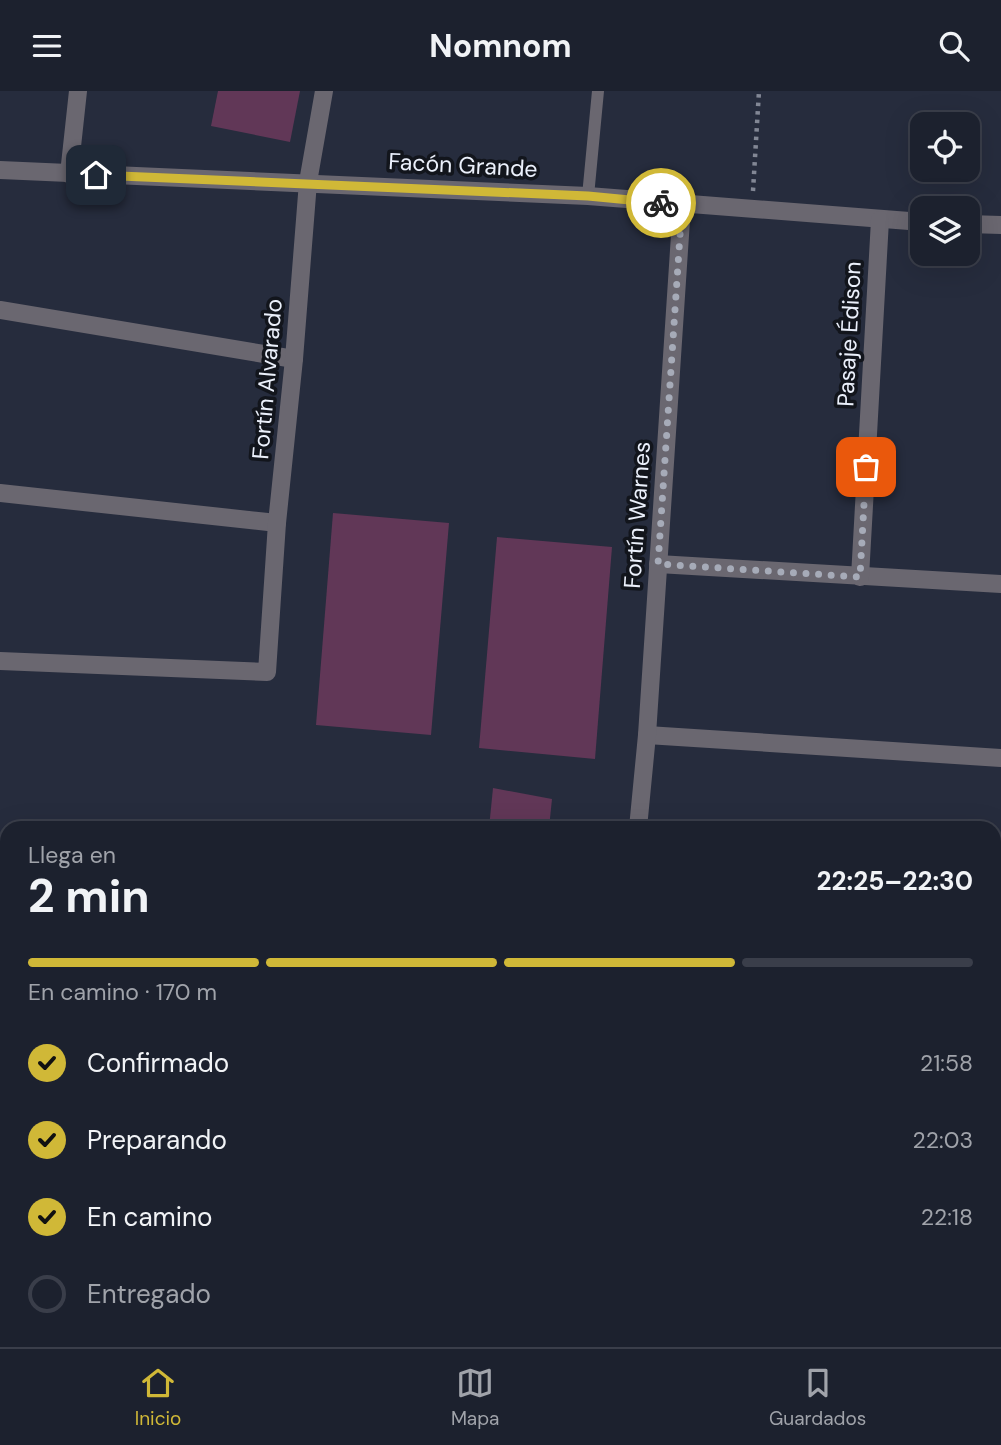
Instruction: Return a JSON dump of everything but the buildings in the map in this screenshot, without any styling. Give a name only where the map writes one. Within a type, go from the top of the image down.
[{"type":"street","points":[[69,174],[78,91]]},
{"type":"street","name":"Fortín Alvarado","points":[[0,661],[267,672],[277,523],[308,182],[324,91]]},
{"type":"street","name":"Facón Grande","points":[[0,170],[588,196],[910,221]]},
{"type":"street","name":"Fortín Warnes","points":[[639,821],[647,735],[682,205]]},
{"type":"street","name":"Pasaje Édison","points":[[860,577],[880,220]]},
{"type":"street","points":[[980,224],[1001,225]]},
{"type":"street","points":[[0,310],[294,359]]},
{"type":"street","points":[[0,493],[277,523]]},
{"type":"street","points":[[658,564],[1001,584]]},
{"type":"street","points":[[647,735],[1001,758]]},
{"type":"lane","points":[[588,196],[598,91]]},
{"type":"path","points":[[751,209],[759,91]]},
{"type":"shaded area","points":[[218,91],[300,91],[290,142],[211,126]]},
{"type":"shaded area","points":[[333,513],[449,523],[431,735],[316,725]]},
{"type":"shaded area","points":[[497,537],[612,547],[595,759],[479,748]]},
{"type":"shaded area","points":[[493,788],[552,799],[550,821],[490,821]]},
{"type":"way so far","points":[[661,203],[682,205],[658,564],[860,577],[866,467]]},
{"type":"route","points":[[96,175],[308,182],[588,196],[661,203]]}]
